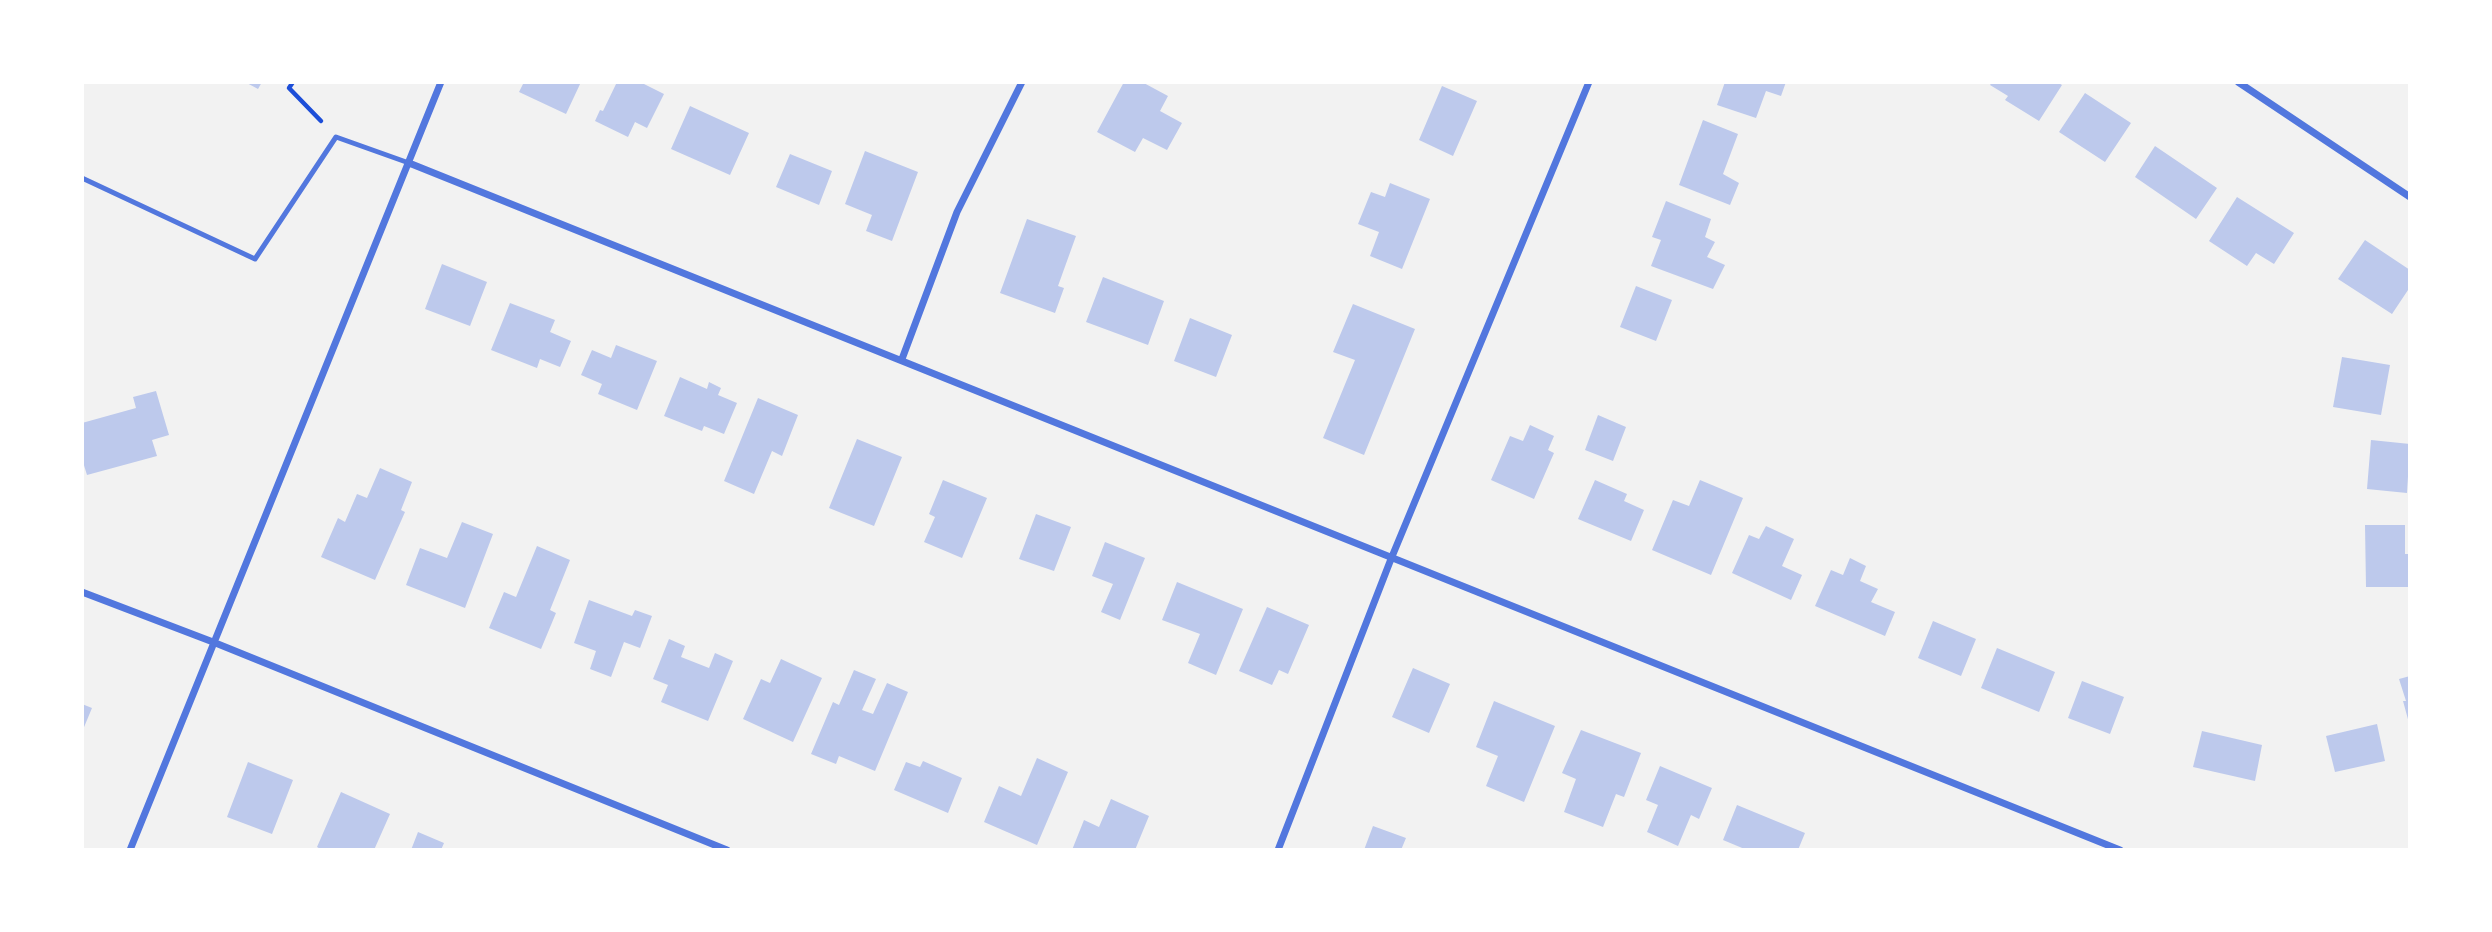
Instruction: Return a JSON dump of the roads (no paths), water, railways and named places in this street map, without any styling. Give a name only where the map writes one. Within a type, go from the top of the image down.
[{"type":"street","points":[[130,850],[441,82]]},
{"type":"street","points":[[902,359],[957,212],[1022,82]]},
{"type":"street","points":[[1278,850],[1391,559],[1590,82]]},
{"type":"street","points":[[2238,82],[2410,197]]},
{"type":"street","points":[[409,163],[2120,850]]},
{"type":"street","points":[[82,592],[213,642],[727,850]]},
{"type":"lane","points":[[82,178],[255,259],[335,137],[409,163]]}]
